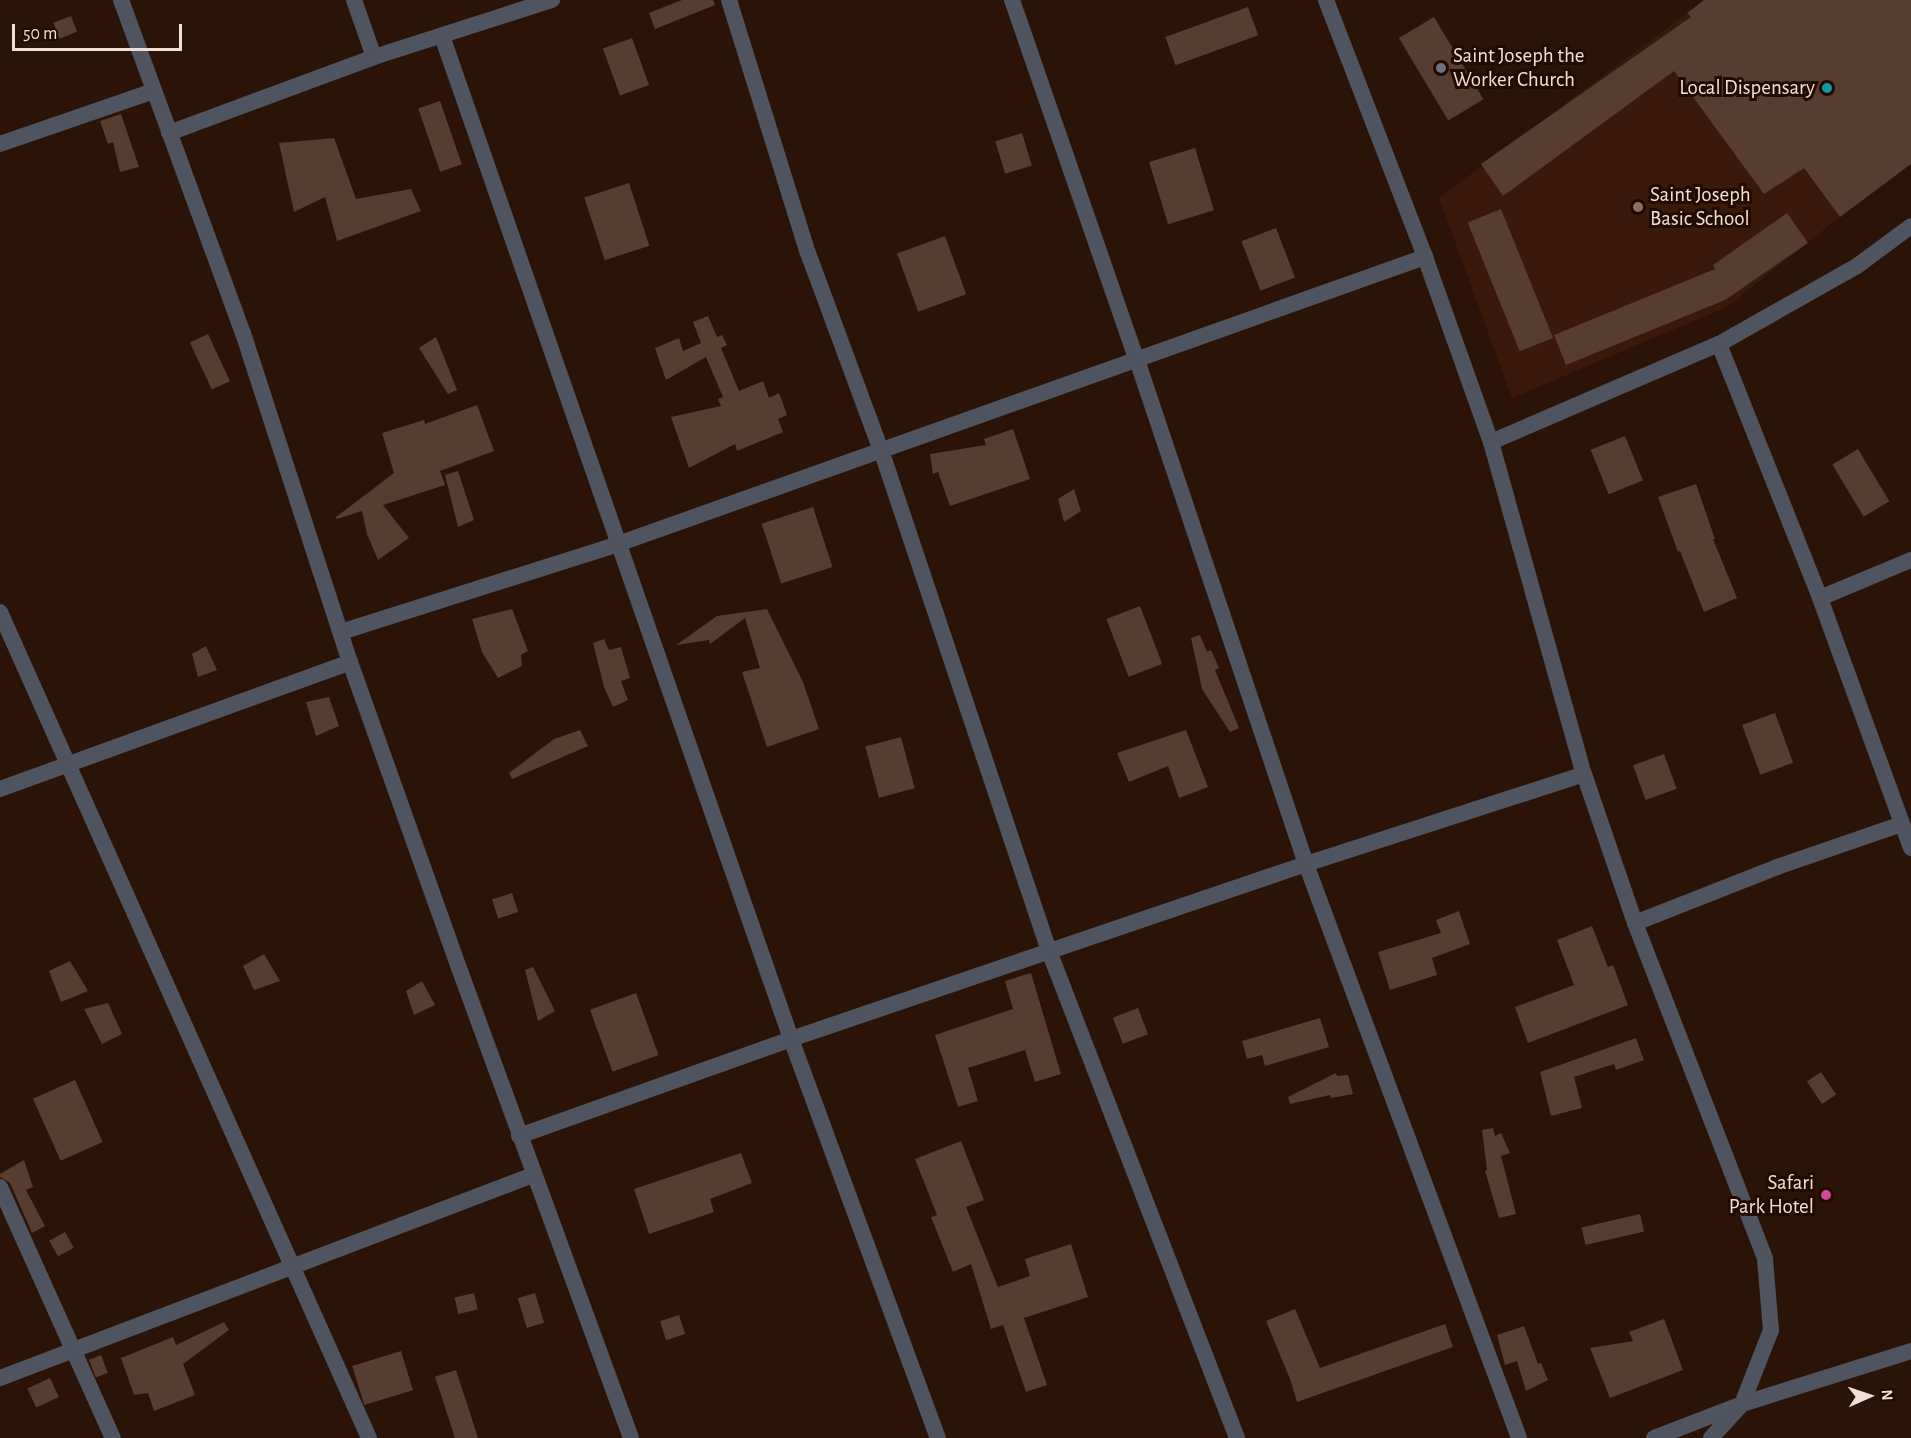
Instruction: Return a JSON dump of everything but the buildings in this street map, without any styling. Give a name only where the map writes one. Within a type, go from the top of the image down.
[{"type":"street","points":[[121,0],[243,333],[350,662],[532,1175],[631,1438]]},
{"type":"street","points":[[354,0],[374,57]]},
{"type":"street","points":[[169,133],[374,57],[552,0]]},
{"type":"street","points":[[729,0],[808,253],[881,450],[1049,951],[1237,1438]]},
{"type":"street","points":[[1012,0],[1137,360],[1306,864],[1519,1438]]},
{"type":"street","points":[[1326,0],[1425,257],[1491,442],[1584,774],[1635,923],[1765,1259],[1771,1330],[1742,1404],[1711,1438]]},
{"type":"street","points":[[442,36],[791,1038],[938,1438]]},
{"type":"street","points":[[0,144],[154,91]]},
{"type":"street","points":[[1491,442],[1719,344],[1857,266],[1911,226]]},
{"type":"street","points":[[341,632],[618,544],[1425,257]]},
{"type":"street","points":[[1719,344],[1820,598],[1911,849]]},
{"type":"street","points":[[1820,598],[1911,560]]},
{"type":"street","points":[[0,612],[192,1036],[290,1266],[369,1438]]},
{"type":"street","points":[[0,789],[350,662]]},
{"type":"street","points":[[519,1136],[791,1038],[1306,864],[1584,774]]},
{"type":"street","points":[[1635,923],[1777,867],[1902,824]]},
{"type":"street","points":[[0,1378],[532,1175]]},
{"type":"street","points":[[0,1187],[113,1438]]},
{"type":"street","points":[[1654,1438],[1742,1404],[1911,1351]]},
{"type":"shaded area","name":"Saint Joseph Basic School","points":[[1687,13],[1840,217],[1727,307],[1512,398],[1439,198]]},
{"type":"place","name":"Saint Joseph the Worker Church","points":[[1441,68]]},
{"type":"place","name":"Local Dispensary","points":[[1827,88]]},
{"type":"place","name":"Saint Joseph Basic School","points":[[1638,207]]},
{"type":"place","name":"Safari Park Hotel","points":[[1826,1195]]}]
